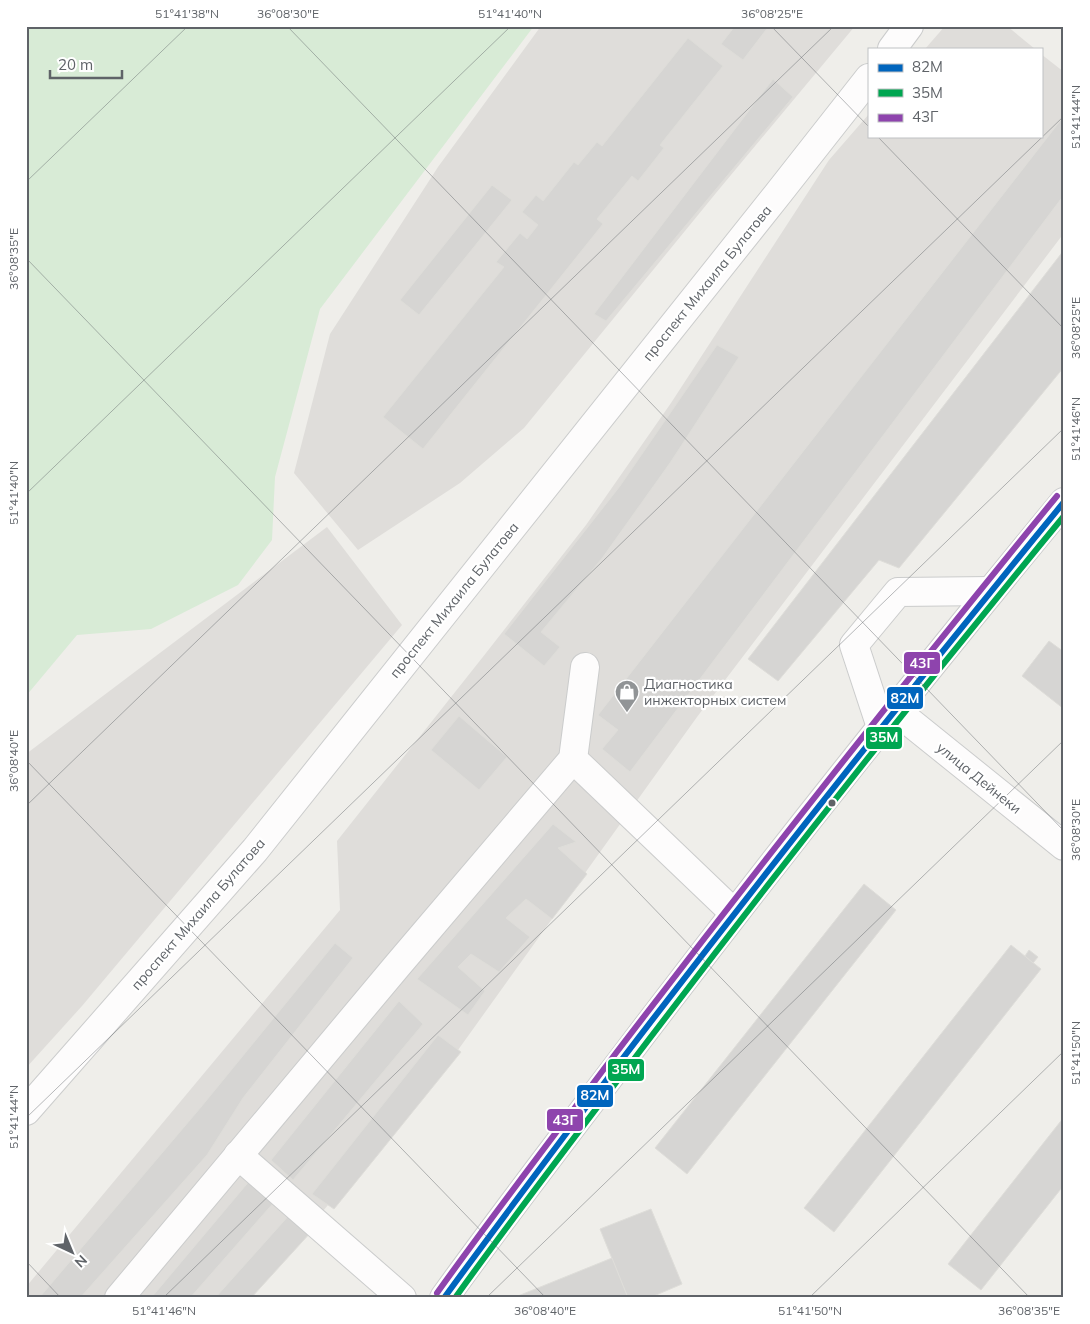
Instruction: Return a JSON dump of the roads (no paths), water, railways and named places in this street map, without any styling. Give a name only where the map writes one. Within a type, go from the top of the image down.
[{"type":"street","points":[[893,48],[909,26]]},
{"type":"street","name":"проспект Михаила Булатова","points":[[26,1111],[255,850],[868,79]]},
{"type":"street","points":[[444,1298],[563,1137],[734,913],[888,718],[1064,502]]},
{"type":"street","points":[[888,718],[854,645],[898,592],[991,591]]},
{"type":"street","points":[[119,1298],[573,759],[585,667]]},
{"type":"street","name":"улица Дейнеки","points":[[888,718],[1064,846]]},
{"type":"street","points":[[573,759],[734,913]]},
{"type":"street","points":[[238,1156],[402,1298]]},
{"type":"place","name":"Диагностика инжекторных систем","points":[[627,713]]}]
